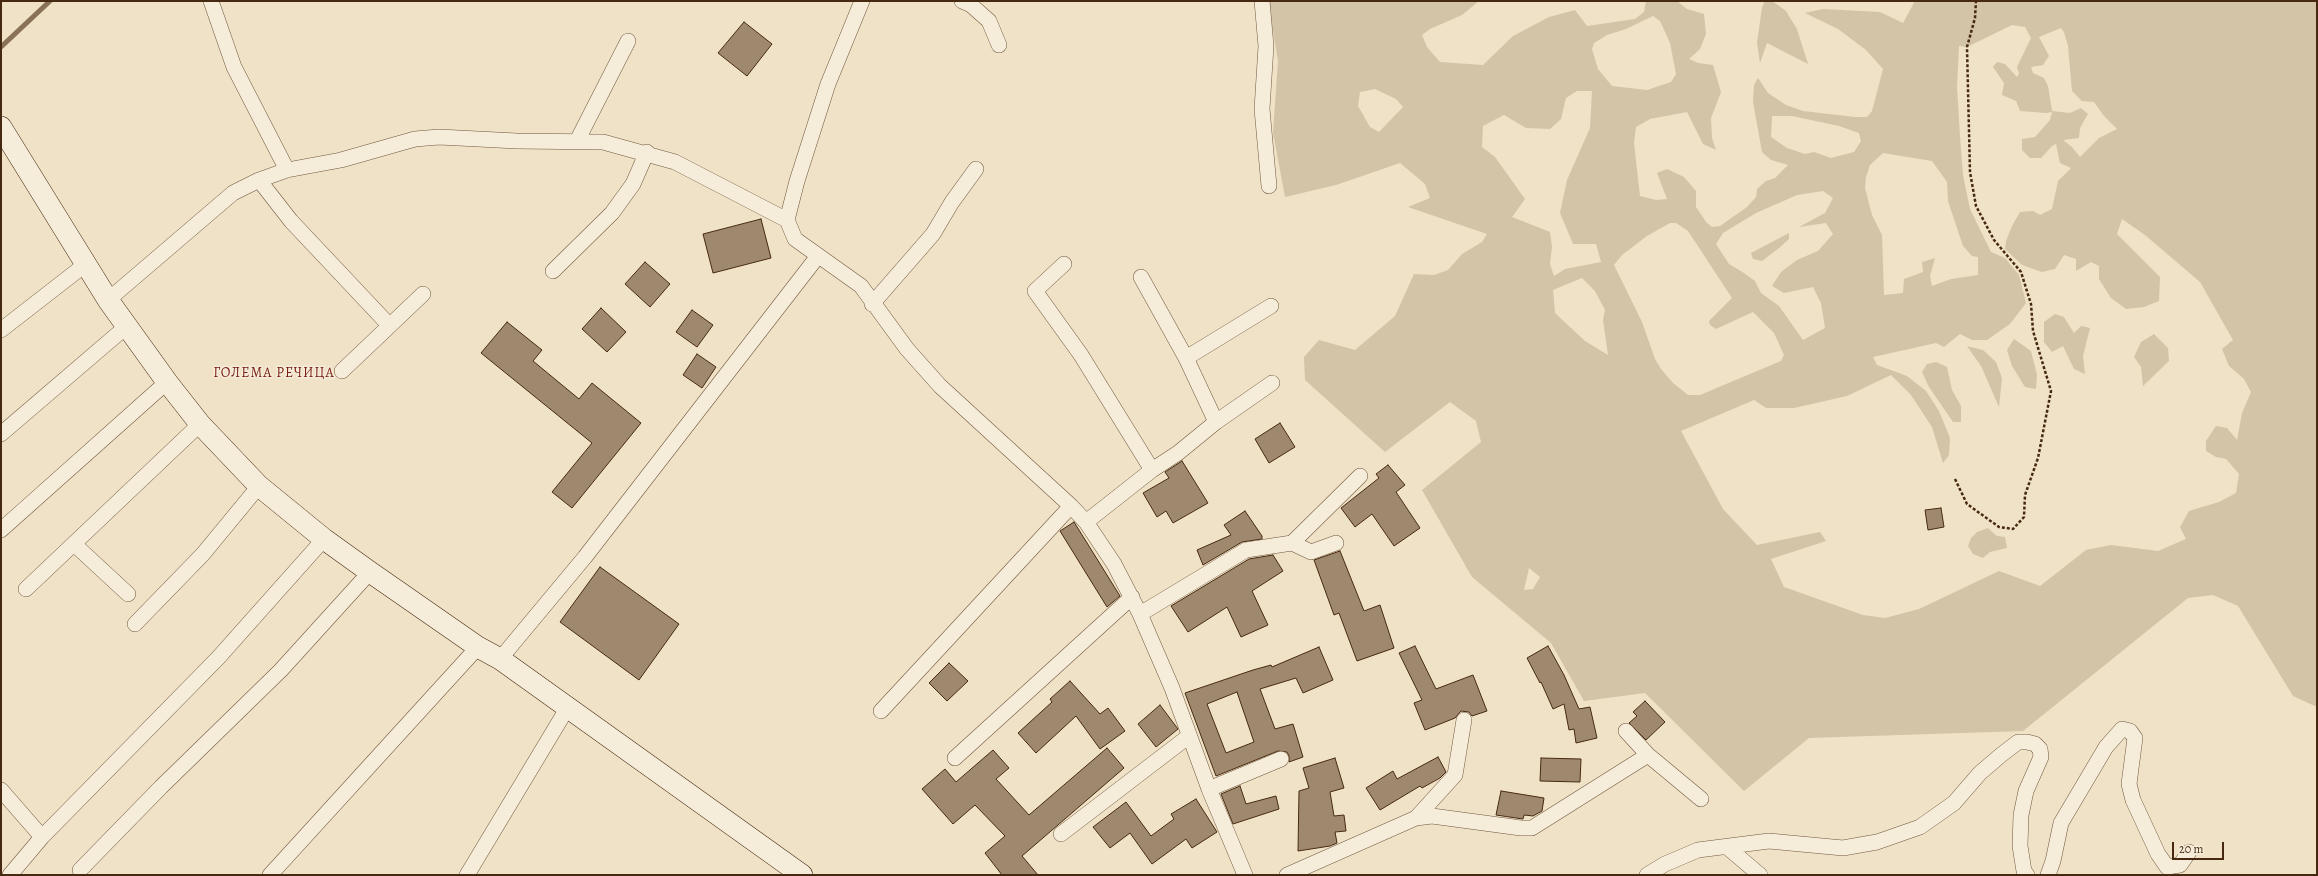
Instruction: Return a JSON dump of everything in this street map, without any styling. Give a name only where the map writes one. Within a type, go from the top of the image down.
[{"type":"main road","points":[[2,133],[108,300],[167,382],[200,424],[258,486],[324,539],[370,572],[478,647],[500,659],[799,874]]},
{"type":"street","points":[[211,1],[234,67],[287,170]]},
{"type":"street","points":[[862,1],[828,84],[797,181],[787,220],[795,239],[861,286],[872,304],[940,386],[1071,506],[1086,522],[1132,597],[1140,614],[1172,688],[1209,789],[1246,875]]},
{"type":"street","points":[[962,1],[971,5],[989,21],[999,45]]},
{"type":"street","points":[[1262,1],[1266,46],[1262,109],[1269,186]]},
{"type":"street","points":[[577,141],[628,41]]},
{"type":"street","points":[[108,300],[233,193],[259,180],[287,170],[341,160],[415,139],[439,137],[603,142],[647,152],[675,162],[787,220]]},
{"type":"street","points":[[553,271],[612,213],[633,184],[647,152]]},
{"type":"street","points":[[872,304],[933,234],[952,202],[976,169]]},
{"type":"street","points":[[259,180],[291,221],[389,325]]},
{"type":"street","points":[[500,659],[585,557],[818,256]]},
{"type":"street","points":[[1,330],[86,264]]},
{"type":"street","points":[[1064,264],[1034,291],[1089,366],[1152,470]]},
{"type":"street","points":[[1141,277],[1186,358],[1216,422]]},
{"type":"street","points":[[342,371],[423,294]]},
{"type":"street","points":[[1186,358],[1270,306]]},
{"type":"street","points":[[1,434],[127,326]]},
{"type":"street","points":[[1,530],[167,382]]},
{"type":"street","points":[[1086,522],[1152,470],[1178,453],[1216,422],[1272,384]]},
{"type":"street","points":[[26,589],[200,424]]},
{"type":"street","points":[[1292,543],[1360,476]]},
{"type":"street","points":[[135,624],[203,554],[258,486]]},
{"type":"street","points":[[881,711],[1071,506]]},
{"type":"street","points":[[10,875],[42,837],[218,658],[324,539]]},
{"type":"street","points":[[1140,614],[1246,550],[1292,543],[1311,552],[1336,543]]},
{"type":"street","points":[[74,544],[128,594]]},
{"type":"street","points":[[80,870],[160,787],[281,670],[370,572]]},
{"type":"street","points":[[955,758],[1132,597]]},
{"type":"street","points":[[270,875],[478,647]]},
{"type":"street","points":[[467,875],[568,707]]},
{"type":"street","points":[[1416,818],[1455,775],[1464,720]]},
{"type":"street","points":[[2048,875],[2053,861],[2061,823],[2106,747],[2122,730],[2130,731],[2135,738],[2129,784],[2133,800],[2158,854],[2167,867],[2180,864],[2189,852]]},
{"type":"street","points":[[1626,731],[1648,755],[1702,798]]},
{"type":"street","points":[[1061,834],[1189,736]]},
{"type":"street","points":[[1648,875],[1665,864],[1698,850],[1769,841],[1843,848],[1877,842],[1920,827],[1954,803],[1980,773],[2001,754],[2018,742],[2036,744],[2040,749],[2041,757],[2026,791],[2021,815],[2020,846],[2024,871],[2028,875]]},
{"type":"street","points":[[1287,875],[1416,818],[1432,816],[1521,828],[1532,828],[1648,755]]},
{"type":"street","points":[[1209,789],[1281,759]]},
{"type":"street","points":[[1,790],[42,837]]},
{"type":"street","points":[[1727,847],[1760,875]]},
{"type":"path","points":[[1955,479],[1967,504],[1999,527],[2013,529],[2024,517],[2025,495],[2038,458],[2051,391],[2033,331],[2031,304],[2021,272],[1994,240],[1976,206],[1970,172],[1967,47],[1975,18],[1976,1]]},
{"type":"shaded area","points":[[1268,1],[1479,1],[1462,15],[1430,29],[1422,35],[1427,47],[1440,62],[1483,65],[1513,36],[1549,17],[1575,10],[1587,26],[1635,19],[1644,12],[1646,1],[1677,1],[1687,9],[1704,14],[1706,34],[1700,49],[1689,59],[1698,63],[1713,65],[1721,92],[1711,118],[1712,138],[1716,150],[1703,144],[1687,112],[1650,119],[1636,127],[1634,143],[1640,196],[1656,200],[1667,199],[1657,173],[1667,169],[1684,177],[1696,191],[1696,207],[1706,222],[1712,227],[1720,226],[1747,207],[1756,197],[1757,189],[1766,181],[1775,178],[1788,165],[1771,160],[1762,152],[1753,102],[1754,85],[1758,78],[1768,93],[1786,105],[1803,111],[1867,117],[1872,111],[1883,69],[1866,50],[1838,29],[1805,13],[1823,9],[1880,12],[1903,23],[1915,1],[2317,1],[2317,707],[2293,696],[2238,606],[2213,595],[2188,598],[2023,731],[1809,738],[1744,791],[1645,693],[1584,701],[1551,643],[1472,577],[1422,490],[1481,442],[1476,421],[1450,402],[1385,452],[1305,380],[1304,357],[1319,340],[1355,350],[1395,316],[1414,274],[1434,275],[1448,270],[1462,254],[1482,242],[1487,234],[1408,207],[1430,198],[1425,184],[1400,163],[1336,185],[1285,197],[1273,133],[1278,61]],"holes":[[[1653,16],[1660,21],[1670,43],[1676,74],[1671,82],[1647,90],[1612,86],[1598,69],[1592,49],[1594,43],[1607,35],[1626,29]],[[2012,25],[2025,27],[2031,38],[2017,67],[2019,74],[2017,77],[2005,64],[1997,62],[1993,67],[2004,83],[2002,95],[2016,101],[2020,111],[2052,112],[2050,120],[2035,137],[2022,139],[2022,150],[2030,158],[2041,158],[2052,146],[2056,144],[2060,163],[2071,168],[2058,181],[2052,209],[2040,215],[2033,211],[2020,212],[2012,226],[2006,241],[2005,249],[2022,265],[2042,272],[2055,269],[2064,255],[2076,259],[2076,271],[2091,262],[2099,266],[2099,279],[2111,298],[2126,309],[2144,307],[2159,301],[2160,277],[2117,234],[2122,219],[2145,235],[2200,282],[2233,340],[2222,349],[2229,366],[2244,379],[2251,392],[2242,413],[2237,440],[2227,428],[2216,426],[2206,441],[2206,451],[2216,457],[2226,459],[2239,474],[2236,493],[2219,502],[2189,511],[2180,527],[2186,539],[2158,551],[2111,545],[2086,550],[2040,586],[1999,571],[1919,609],[1885,618],[1863,615],[1784,587],[1771,559],[1826,541],[1820,532],[1757,545],[1723,509],[1681,431],[1754,400],[1766,408],[1794,408],[1847,396],[1891,375],[1911,395],[1932,427],[1943,463],[1949,455],[1950,438],[1939,411],[1926,391],[1907,376],[1877,365],[1873,357],[1936,343],[1944,347],[1960,334],[1972,340],[1987,340],[2010,324],[2026,303],[2019,275],[2005,258],[1991,252],[1970,209],[1963,175],[1957,87],[1959,46],[1967,47]],[[2061,28],[2064,32],[2068,46],[2072,91],[2082,101],[2094,102],[2104,116],[2117,129],[2099,138],[2080,157],[2072,147],[2063,140],[2079,138],[2080,128],[2088,114],[2081,108],[2070,113],[2052,111],[2048,86],[2044,78],[2033,73],[2031,67],[2043,65],[2049,56],[2039,37]],[[1375,89],[1396,99],[1403,107],[1379,132],[1370,127],[1358,106],[1360,92]],[[1577,91],[1592,91],[1590,128],[1567,180],[1560,213],[1573,244],[1596,244],[1601,262],[1565,269],[1554,276],[1550,264],[1552,247],[1550,232],[1512,217],[1525,199],[1495,157],[1482,147],[1483,126],[1504,115],[1526,128],[1550,129],[1561,119],[1566,98]],[[1772,116],[1792,116],[1839,126],[1859,133],[1861,141],[1854,152],[1831,158],[1814,152],[1805,154],[1787,148],[1771,137]],[[1883,153],[1932,161],[1947,182],[1948,201],[1963,246],[1972,256],[1978,257],[1978,275],[1951,279],[1932,286],[1930,276],[1935,258],[1922,262],[1923,272],[1904,279],[1903,293],[1884,295],[1882,235],[1872,215],[1865,188],[1866,177],[1870,165]],[[1823,191],[1833,198],[1825,213],[1799,227],[1826,223],[1833,234],[1818,251],[1797,260],[1781,272],[1772,286],[1784,293],[1813,287],[1821,303],[1825,328],[1803,340],[1779,306],[1761,293],[1755,281],[1729,264],[1716,244],[1723,233],[1756,213],[1797,195]],[[1670,223],[1676,223],[1688,231],[1732,298],[1709,321],[1710,325],[1716,329],[1753,312],[1774,333],[1784,355],[1781,361],[1700,395],[1688,395],[1673,383],[1655,359],[1642,322],[1614,265],[1622,255],[1647,236]],[[1582,278],[1595,291],[1605,310],[1603,320],[1608,355],[1585,341],[1555,313],[1553,290]],[[1529,568],[1540,577],[1533,589],[1524,590]]]},
{"type":"shaded area","points":[[1765,1],[1772,1],[1786,11],[1797,29],[1808,64],[1767,43],[1760,63],[1757,43],[1762,7]]},
{"type":"shaded area","points":[[1789,233],[1789,239],[1762,261],[1753,259],[1751,253]]},
{"type":"shaded area","points":[[2055,314],[2064,317],[2074,333],[2081,326],[2090,328],[2083,356],[2085,374],[2074,369],[2063,346],[2052,352],[2044,342],[2044,322]]},
{"type":"shaded area","points":[[2154,334],[2168,348],[2169,361],[2143,386],[2141,367],[2134,357],[2141,342]]},
{"type":"shaded area","points":[[2014,339],[2031,351],[2037,375],[2036,389],[2025,387],[2012,366],[2007,350]]},
{"type":"shaded area","points":[[1967,346],[1983,350],[1996,362],[2002,378],[1999,407],[1981,366]]},
{"type":"shaded area","points":[[1936,362],[1947,367],[1952,390],[1961,406],[1961,422],[1953,422],[1929,387],[1922,372],[1927,364]]},
{"type":"shaded area","points":[[1988,528],[1997,536],[2005,537],[2007,548],[1990,552],[1983,558],[1973,554],[1968,546],[1971,538],[1977,532]]},
{"type":"building","points":[[744,22],[772,44],[747,76],[718,53]]},
{"type":"building","points":[[761,219],[771,258],[713,273],[703,234]]},
{"type":"building","points":[[645,262],[670,284],[650,307],[625,284]]},
{"type":"building","points":[[601,308],[626,332],[607,352],[582,329]]},
{"type":"building","points":[[692,310],[713,325],[697,347],[676,332]]},
{"type":"building","points":[[507,322],[542,350],[533,361],[579,399],[592,383],[641,423],[572,508],[552,492],[592,443],[481,353]]},
{"type":"building","points":[[697,354],[716,367],[702,388],[683,375]]},
{"type":"building","points":[[1280,423],[1295,447],[1269,463],[1255,439]]},
{"type":"building","points":[[1182,461],[1208,503],[1173,523],[1166,511],[1157,517],[1143,493],[1169,478],[1165,472]]},
{"type":"building","points":[[1388,465],[1405,485],[1396,492],[1420,528],[1394,546],[1372,514],[1355,527],[1341,508],[1379,478],[1376,474]]},
{"type":"building","points":[[1941,508],[1944,527],[1928,530],[1925,510]]},
{"type":"building","points":[[1245,511],[1262,536],[1262,539],[1242,542],[1203,565],[1197,550],[1231,535],[1224,525]]},
{"type":"building","points":[[1074,522],[1120,596],[1107,607],[1060,531]]},
{"type":"building","points":[[1340,551],[1364,611],[1380,605],[1394,648],[1357,661],[1339,613],[1334,615],[1314,560]]},
{"type":"building","points":[[1273,555],[1283,571],[1252,591],[1268,625],[1241,637],[1227,607],[1188,632],[1171,606],[1249,559]]},
{"type":"building","points":[[600,567],[679,624],[639,680],[560,622]]},
{"type":"building","points":[[1415,646],[1436,689],[1473,675],[1487,711],[1472,716],[1469,712],[1461,711],[1455,718],[1425,730],[1414,703],[1422,700],[1399,653]]},
{"type":"building","points":[[1548,646],[1564,675],[1579,709],[1590,707],[1597,738],[1576,743],[1574,729],[1569,730],[1564,704],[1553,709],[1541,682],[1540,683],[1527,658]]},
{"type":"building","points":[[1319,647],[1333,680],[1303,693],[1296,678],[1260,689],[1275,729],[1293,724],[1303,757],[1289,762],[1287,752],[1278,751],[1216,776],[1185,693],[1253,670],[1271,665],[1272,667]],"holes":[[[1237,692],[1254,742],[1226,753],[1207,704]]]},
{"type":"building","points":[[949,663],[968,681],[947,701],[929,683]]},
{"type":"building","points":[[1070,681],[1100,714],[1108,708],[1125,731],[1100,749],[1076,716],[1036,753],[1018,733],[1052,702],[1050,699]]},
{"type":"building","points":[[1645,701],[1665,722],[1646,740],[1629,723],[1637,716],[1633,712]]},
{"type":"building","points":[[1160,705],[1178,729],[1156,747],[1138,724]]},
{"type":"building","points":[[1107,748],[1124,768],[1022,856],[1038,875],[1002,875],[985,853],[1005,836],[975,805],[953,824],[922,789],[945,769],[956,782],[993,750],[1009,768],[996,779],[1029,815]]},
{"type":"building","points":[[1438,757],[1446,772],[1440,778],[1422,788],[1420,786],[1380,810],[1366,788],[1393,771],[1397,779]]},
{"type":"building","points":[[1335,758],[1344,788],[1330,792],[1334,816],[1344,815],[1346,831],[1335,832],[1337,843],[1330,846],[1298,851],[1299,791],[1309,788],[1303,768]]},
{"type":"building","points":[[1541,758],[1581,759],[1580,782],[1540,781]]},
{"type":"building","points":[[1240,786],[1246,804],[1276,796],[1279,809],[1233,824],[1221,794]]},
{"type":"building","points":[[1501,791],[1544,798],[1542,811],[1533,816],[1524,815],[1523,819],[1496,815]]},
{"type":"building","points":[[1196,799],[1217,832],[1192,848],[1186,839],[1152,864],[1130,833],[1110,848],[1093,827],[1126,802],[1151,836],[1174,819],[1171,814]]},
{"type":"waterway","points":[[1,47],[50,1]]},
{"type":"district","name":"ГОЛЕМА РЕЧИЦА","points":[[274,374]]}]
